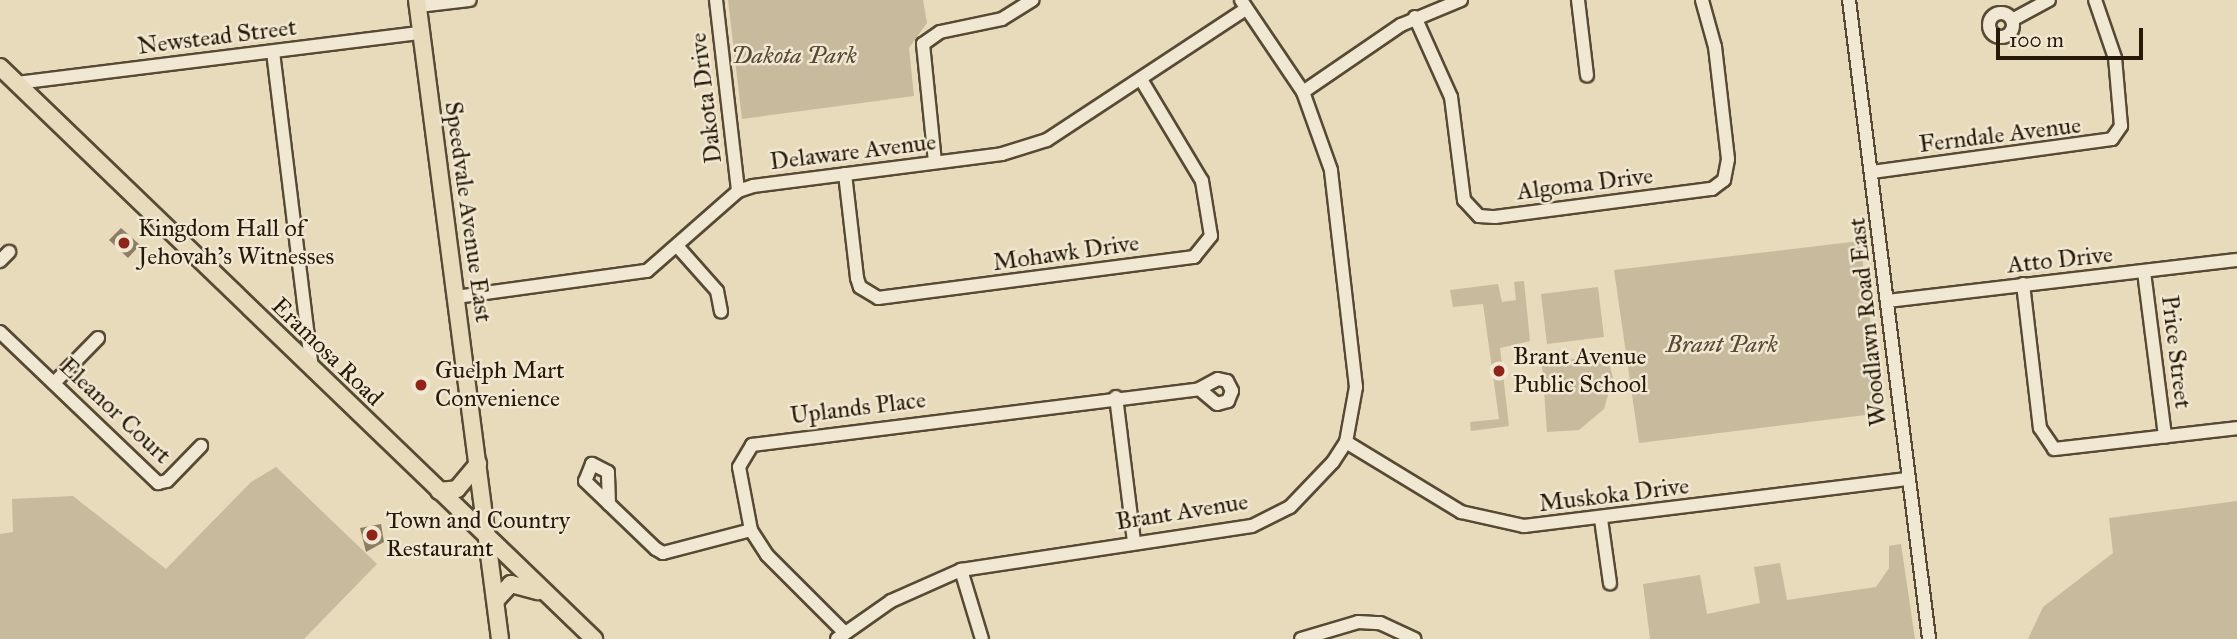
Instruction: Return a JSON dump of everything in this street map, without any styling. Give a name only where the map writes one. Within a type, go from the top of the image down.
[{"type":"main road","name":"Speedvale Avenue East","points":[[418,3],[500,639]]},
{"type":"main road","name":"Eramosa Road","points":[[0,67],[594,639]]},
{"type":"main road","points":[[439,491],[457,489],[478,464]]},
{"type":"main road","points":[[496,600],[502,590],[519,583],[550,597]]},
{"type":"street","points":[[418,3],[470,0]]},
{"type":"street","name":"Dakota Drive","points":[[716,0],[738,191]]},
{"type":"street","points":[[935,162],[923,44],[940,32],[1002,19],[1033,0]]},
{"type":"street","points":[[1303,92],[1415,18],[1461,0]]},
{"type":"street","points":[[1578,0],[1587,75]]},
{"type":"street","name":"Algoma Drive","points":[[1415,18],[1451,97],[1464,200],[1479,216],[1494,217],[1712,189],[1724,180],[1728,159],[1715,47],[1702,0]]},
{"type":"street","name":"Woodlawn Road East","points":[[1849,0],[1929,639]]},
{"type":"street","points":[[2012,20],[2049,0]]},
{"type":"street","name":"Ferndale Avenue","points":[[1872,172],[2112,139],[2121,125],[2115,58],[2095,0]]},
{"type":"street","name":"Delaware Avenue","points":[[456,297],[631,276],[678,247],[738,191],[1002,154],[1047,140],[1142,81],[1244,5]]},
{"type":"street","name":"Brant Avenue","points":[[841,636],[891,601],[961,570],[1252,526],[1290,507],[1317,484],[1346,442],[1356,368],[1331,170],[1303,92],[1244,5]]},
{"type":"street","name":"Newstead Street","points":[[17,83],[421,33]]},
{"type":"street","points":[[273,52],[312,370]]},
{"type":"street","name":"Mohawk Drive","points":[[845,174],[857,278],[860,287],[877,298],[1194,257],[1211,236],[1202,181],[1142,81]]},
{"type":"street","points":[[678,247],[717,291],[721,312]]},
{"type":"street","name":"Atto Drive","points":[[1887,301],[2237,260]]},
{"type":"street","name":"Price Street","points":[[2144,272],[2165,437]]},
{"type":"street","points":[[2023,284],[2040,428],[2048,444],[2071,451],[2237,428]]},
{"type":"street","name":"Eleanor Court","points":[[0,332],[158,482],[167,481],[201,446]]},
{"type":"street","points":[[54,383],[98,338]]},
{"type":"street","name":"Uplands Place","points":[[841,636],[767,555],[751,530],[738,467],[745,450],[760,442],[1199,389]]},
{"type":"street","points":[[1116,397],[1135,542]]},
{"type":"street","name":"Muskoka Drive","points":[[1346,442],[1485,521],[1540,526],[1907,479]]},
{"type":"street","points":[[609,504],[656,549],[669,555],[751,530]]},
{"type":"street","points":[[1601,519],[1610,583]]},
{"type":"street","points":[[961,570],[982,639]]},
{"type":"street","points":[[1301,639],[1358,622],[1380,623],[1414,639]]},
{"type":"green space","name":"Dakota Park","points":[[728,0],[923,0],[927,23],[909,48],[914,96],[742,119]]},
{"type":"green space","name":"Brant Park","points":[[1860,241],[1882,413],[1639,443],[1614,270]]},
{"type":"green space","points":[[1524,281],[1530,341],[1500,348],[1509,426],[1471,431],[1470,422],[1499,419],[1483,304],[1453,307],[1450,290],[1498,284],[1502,302],[1516,300],[1514,282]]},
{"type":"green space","points":[[1598,287],[1604,337],[1547,344],[1541,294]]},
{"type":"green space","points":[[1607,355],[1613,378],[1604,409],[1579,430],[1547,432],[1542,363]]},
{"type":"green space","points":[[276,467],[377,564],[304,639],[0,639],[0,534],[13,532],[12,499],[73,496],[166,569],[251,482]]},
{"type":"green space","points":[[2237,501],[2237,639],[2028,639],[2043,607],[2113,553],[2109,518]]},
{"type":"green space","points":[[1901,544],[1915,639],[1650,639],[1643,584],[1700,575],[1707,614],[1760,603],[1754,567],[1780,563],[1787,600],[1876,587],[1889,568],[1889,546]]},
{"type":"building","name":"Kingdom Hall of Jehovah's Witnesses","points":[[121,228],[140,245],[128,258],[109,240]]},
{"type":"building","name":"Town and Country Restaurant","points":[[381,524],[384,542],[366,552],[360,528]]},
{"type":"place","name":"Kingdom Hall of Jehovah's Witnesses","points":[[124,243]]},
{"type":"place","name":"Brant Avenue Public School","points":[[1499,371]]},
{"type":"place","name":"Guelph Mart Convenience","points":[[421,385]]},
{"type":"place","name":"Town and Country Restaurant","points":[[372,535]]}]
